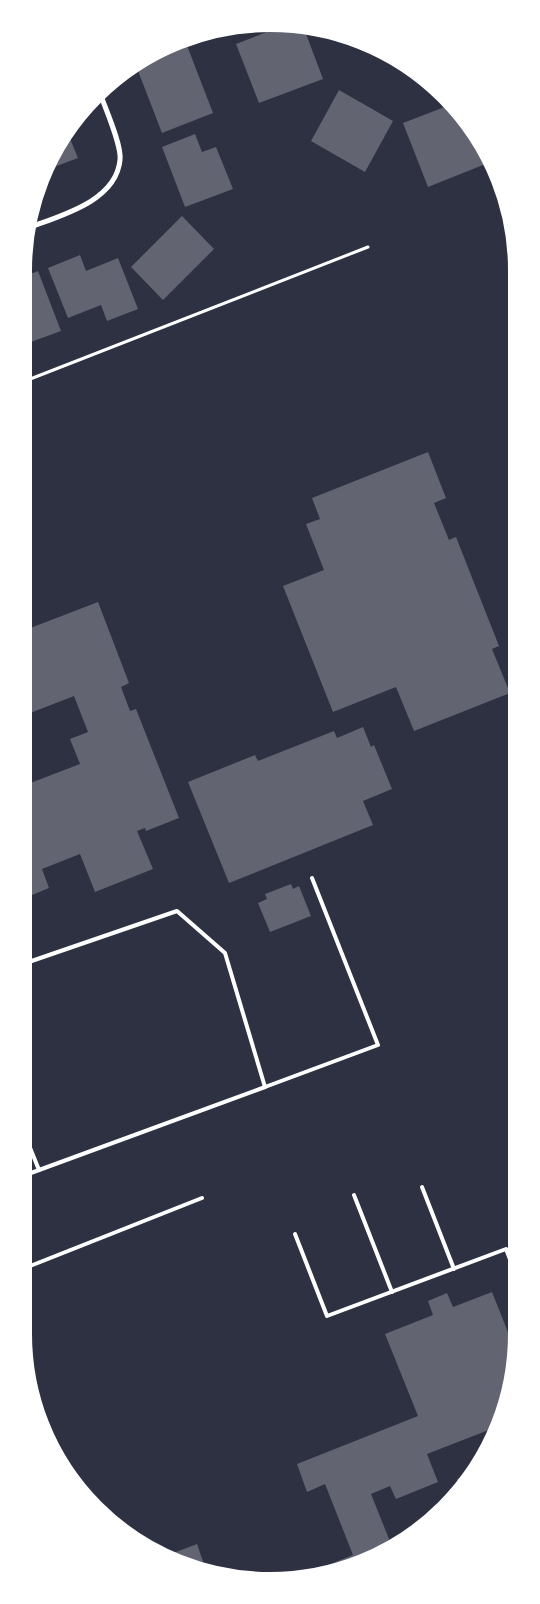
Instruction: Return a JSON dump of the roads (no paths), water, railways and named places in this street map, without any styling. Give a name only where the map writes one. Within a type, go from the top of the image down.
[{"type":"street","points":[[33,226],[88,204],[115,181],[120,158],[112,126],[101,97]]},
{"type":"lane","points":[[29,1174],[378,1045],[312,878]]},
{"type":"lane","points":[[29,961],[177,911],[225,953],[265,1087]]},
{"type":"lane","points":[[29,1145],[39,1170]]},
{"type":"lane","points":[[422,1187],[454,1268]]},
{"type":"lane","points":[[354,1194],[392,1292]]},
{"type":"lane","points":[[29,1266],[202,1198]]},
{"type":"lane","points":[[295,1234],[327,1316],[506,1249],[511,1262]]}]
